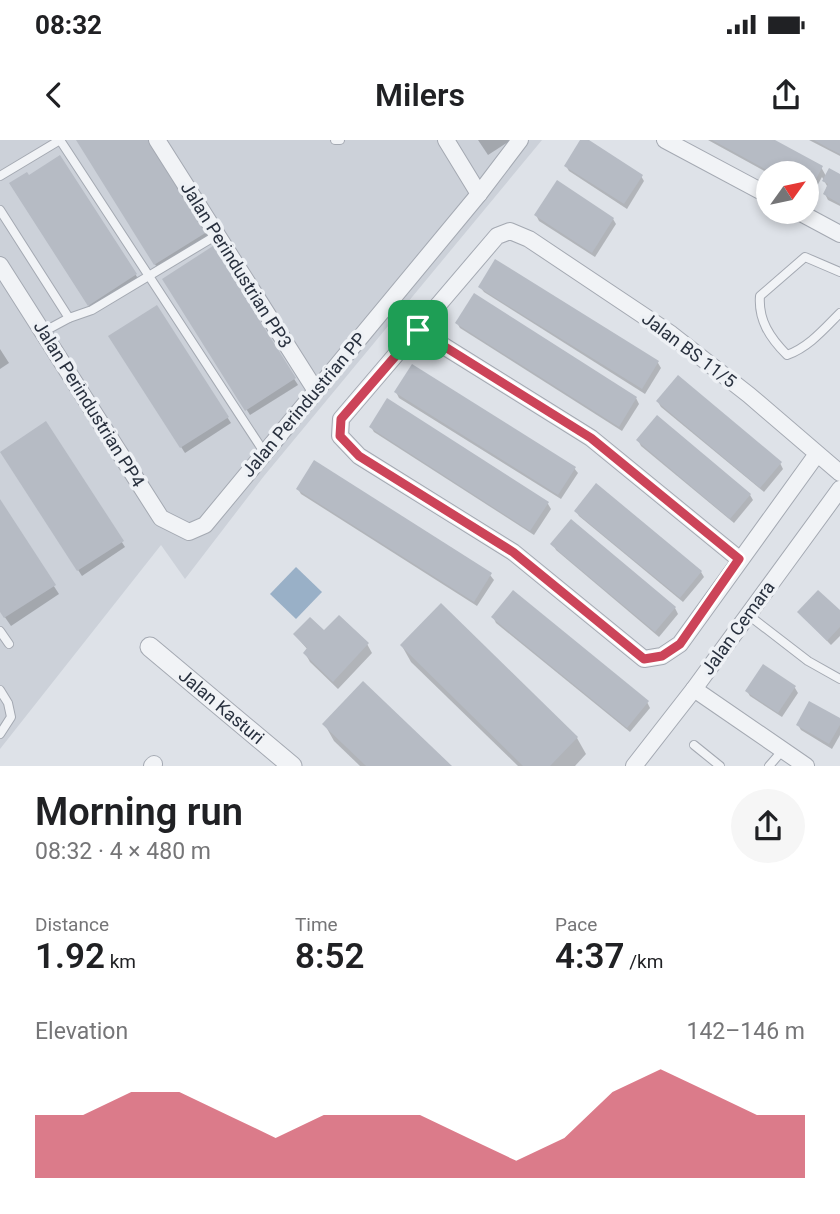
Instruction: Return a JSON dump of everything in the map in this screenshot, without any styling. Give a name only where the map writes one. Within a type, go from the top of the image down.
[{"type":"street","name":"Jalan Perindustrian PP3","points":[[156,140],[316,391]]},
{"type":"street","points":[[446,140],[479,194]]},
{"type":"street","name":"Jalan Perindustrian PP","points":[[188,532],[205,525],[479,194],[520,140]]},
{"type":"street","points":[[665,140],[756,189]]},
{"type":"street","points":[[819,223],[840,234]]},
{"type":"street","name":"Jalan BS 11/5","points":[[418,330],[497,236],[510,231],[529,239],[671,334],[749,395],[840,473]]},
{"type":"street","name":"Jalan Perindustrian PP4","points":[[0,265],[161,518],[188,532]]},
{"type":"street","points":[[739,559],[591,438],[418,330],[341,419],[340,436],[359,456],[513,552],[644,659],[662,656],[680,644],[817,454]]},
{"type":"street","name":"Jalan Cemara","points":[[634,766],[694,689],[840,489]]},
{"type":"street","name":"Jalan Kasturi","points":[[150,647],[292,766]]},
{"type":"street","points":[[694,689],[806,766]]},
{"type":"lane","points":[[0,176],[60,140],[264,452]]},
{"type":"lane","points":[[335,140],[340,140]]},
{"type":"lane","points":[[0,210],[69,318]]},
{"type":"lane","points":[[43,332],[69,318],[92,310],[217,235]]},
{"type":"lane","points":[[840,272],[805,257],[760,296],[758,311],[773,341],[788,355],[812,341],[840,313]]},
{"type":"lane","points":[[747,614],[808,661],[840,678]]},
{"type":"lane","points":[[0,631],[9,644]]},
{"type":"lane","points":[[0,691],[8,702],[11,717],[0,734]]},
{"type":"lane","points":[[694,746],[720,766]]},
{"type":"lane","points":[[769,766],[782,751]]},
{"type":"shaded area","points":[[0,140],[542,140],[264,476],[185,579],[161,545],[0,749]]},
{"type":"water","points":[[296,567],[322,592],[296,619],[270,594]]},
{"type":"building","points":[[76,140],[150,140],[207,232],[154,265]]},
{"type":"building","points":[[580,140],[589,140],[643,175],[624,204],[564,166]]},
{"type":"building","points":[[712,140],[775,140],[814,161],[756,161],[756,164]]},
{"type":"building","points":[[814,140],[840,140],[840,154],[828,148]]},
{"type":"building","points":[[60,155],[137,274],[88,306],[9,183],[27,172],[29,175]]},
{"type":"building","points":[[829,168],[840,174],[840,204],[823,194],[828,184],[822,181]]},
{"type":"building","points":[[557,180],[614,218],[592,253],[534,215]]},
{"type":"building","points":[[213,246],[296,378],[245,411],[162,279]]},
{"type":"building","points":[[495,259],[659,361],[642,389],[478,287]]},
{"type":"building","points":[[474,293],[637,397],[619,427],[455,323]]},
{"type":"building","points":[[157,305],[229,417],[180,448],[108,336]]},
{"type":"building","points":[[412,364],[576,467],[558,495],[394,392]]},
{"type":"building","points":[[678,375],[782,462],[760,488],[656,401]]},
{"type":"building","points":[[387,398],[549,502],[530,531],[369,427]]},
{"type":"building","points":[[657,415],[751,494],[730,519],[636,440]]},
{"type":"building","points":[[46,421],[124,541],[77,571],[0,452]]},
{"type":"building","points":[[314,460],[492,573],[474,602],[296,489]]},
{"type":"building","points":[[596,483],[702,571],[680,598],[574,511]]},
{"type":"building","points":[[0,499],[56,585],[4,618],[0,612]]},
{"type":"building","points":[[571,519],[676,607],[655,632],[550,544]]},
{"type":"building","points":[[513,590],[649,701],[627,728],[491,617]]},
{"type":"building","points":[[818,590],[840,610],[840,627],[827,641],[797,612]]},
{"type":"building","points":[[441,603],[578,737],[550,766],[523,766],[400,645]]},
{"type":"building","points":[[339,615],[369,643],[333,682],[303,653],[307,648],[293,634],[310,617],[324,630]]},
{"type":"building","points":[[763,664],[796,686],[778,713],[745,691]]},
{"type":"building","points":[[363,681],[452,766],[366,766],[322,724]]},
{"type":"building","points":[[809,701],[840,718],[840,725],[829,744],[796,725]]},
{"type":"route","points":[[418,330],[591,438],[739,559],[680,644],[662,656],[644,659],[513,552],[359,456],[340,436],[341,419],[418,330]]}]
